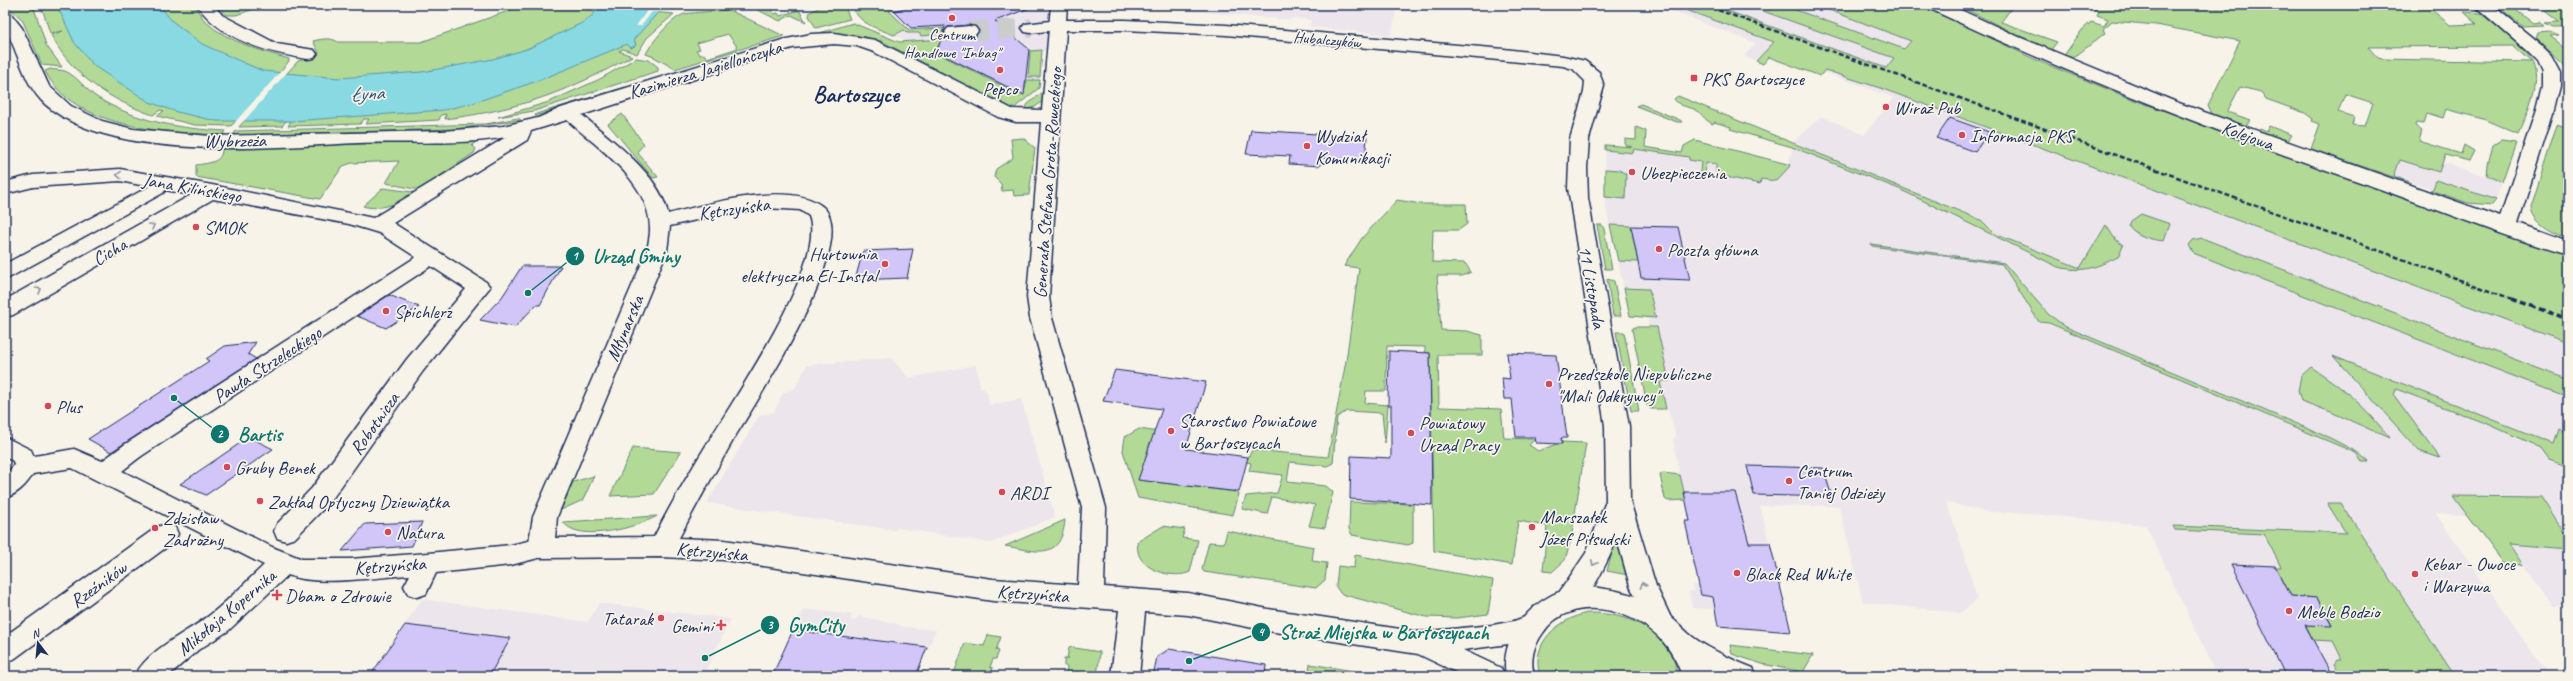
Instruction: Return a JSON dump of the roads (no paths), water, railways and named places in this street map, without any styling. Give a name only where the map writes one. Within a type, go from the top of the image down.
[{"type":"street","points":[[206,5],[216,19],[272,48],[308,54]]},
{"type":"street","name":"Kolejowa","points":[[1936,5],[2026,48],[2110,84],[2568,248]]},
{"type":"street","points":[[2482,5],[2534,48],[2545,59],[2551,72],[2551,86],[2546,104],[2507,227]]},
{"type":"street","name":"Hubalczyków","points":[[1031,28],[1058,15],[1108,24],[1239,31],[1455,49],[1563,61],[1578,65],[1593,76]]},
{"type":"street","name":"Generała Stefana Grota-Roweckiego","points":[[1058,15],[1038,297],[1041,318],[1094,508],[1094,552],[1090,597]]},
{"type":"street","name":"Wybrzeża","points":[[5,18],[14,28],[32,72],[47,97],[78,117],[116,130],[159,138],[222,141],[446,135],[522,128]]},
{"type":"street","name":"Kazimierza Jagiellończyka","points":[[522,128],[568,112],[788,44],[829,38],[859,41],[880,48],[1005,113],[1016,116],[1051,116]]},
{"type":"street","name":"11 Listopada","points":[[1593,76],[1595,86],[1580,135],[1576,167],[1578,198],[1617,426],[1618,501],[1643,586],[1659,620]]},
{"type":"street","name":"Młynarska","points":[[542,548],[546,517],[657,251],[660,239],[661,222],[649,190],[639,177],[568,112]]},
{"type":"street","points":[[378,224],[520,136],[522,128]]},
{"type":"street","name":"Jana Kilińskiego","points":[[7,185],[58,178],[120,175],[212,191],[378,224],[432,256],[479,287]]},
{"type":"street","points":[[5,273],[156,189]]},
{"type":"street","name":"Cicha","points":[[5,310],[212,191]]},
{"type":"street","name":"Kętrzyńska","points":[[661,222],[735,205],[780,202],[808,204],[821,219],[822,229],[813,263],[788,329],[680,509],[661,547]]},
{"type":"street","name":"Pawła Strzeleckiego","points":[[103,473],[132,451],[432,256]]},
{"type":"street","name":"Robotnicza","points":[[273,558],[286,531],[321,495],[415,365],[479,287]]},
{"type":"street","points":[[5,446],[23,456],[26,466],[15,481],[5,489]]},
{"type":"street","name":"Kętrzyńska","points":[[26,466],[74,458],[273,558],[301,568],[343,569],[428,563],[511,555],[542,548],[661,547],[732,551],[992,590],[1188,604],[1268,620],[1420,643],[1493,636],[1516,632],[1532,624]]},
{"type":"street","name":"11 Listopada","points":[[1565,603],[1589,575],[1606,538],[1618,501]]},
{"type":"street","name":"Rzeźników","points":[[5,651],[190,516]]},
{"type":"street","name":"Mikołaja Kopernika","points":[[149,676],[189,642],[218,623],[273,558]]},
{"type":"street","points":[[417,586],[428,563]]},
{"type":"street","points":[[1520,676],[1518,663],[1521,645],[1532,624],[1547,611],[1565,603],[1588,599],[1615,600],[1642,610],[1659,620],[1683,644],[1722,668],[1743,676]]},
{"type":"street","points":[[1125,676],[1133,600]]},
{"type":"street","name":"Kętrzyńska","points":[[1420,643],[1491,676]]},
{"type":"street","points":[[1683,644],[1692,662],[1696,676]]},
{"type":"water","name":"Łyna","points":[[57,5],[159,5],[172,21],[202,44],[263,71],[339,78],[422,72],[493,59],[527,49],[582,23],[593,15],[599,5],[665,5],[634,39],[636,45],[631,48],[627,44],[540,80],[473,103],[444,110],[292,121],[216,121],[177,112],[149,102],[94,66],[74,42]]},
{"type":"tunnel","points":[[969,31],[1031,28]]},
{"type":"railway","points":[[1704,5],[2515,300]]},
{"type":"railway","points":[[2512,299],[2568,319]]},
{"type":"place","name":"Centrum Handlowe \"Inbag\"","points":[[952,18]]},
{"type":"place","name":"Pepco","points":[[1000,70]]},
{"type":"place","name":"PKS Bartoszyce","points":[[1694,78]]},
{"type":"place","name":"Wiraż Pub","points":[[1886,107]]},
{"type":"place","name":"Informacja PKS","points":[[1962,135]]},
{"type":"place","name":"Wydział Komunikacji","points":[[1307,146]]},
{"type":"place","name":"Ubezpieczenia","points":[[1632,172]]},
{"type":"place","name":"SMOK","points":[[196,227]]},
{"type":"place","name":"Poczta główna","points":[[1659,249]]},
{"type":"place","name":"Hurtownia elektryczna El-Instal","points":[[885,264]]},
{"type":"place","name":"Urząd Gminy","points":[[528,293]]},
{"type":"place","name":"Spichlerz","points":[[386,311]]},
{"type":"place","name":"Przedszkole Niepubliczne \"Mali Odkrywcy\"","points":[[1549,384]]},
{"type":"place","name":"Bartis","points":[[174,398]]},
{"type":"place","name":"Plus","points":[[48,406]]},
{"type":"place","name":"Starostwo Powiatowe w Bartoszycach","points":[[1171,431]]},
{"type":"place","name":"Powiatowy Urząd Pracy","points":[[1411,433]]},
{"type":"place","name":"Gruby Benek","points":[[227,467]]},
{"type":"place","name":"Centrum Taniej Odzieży","points":[[1789,481]]},
{"type":"place","name":"ARDI","points":[[1002,492]]},
{"type":"place","name":"Zakład Optyczny Dziewiątka","points":[[260,501]]},
{"type":"place","name":"Marszałek Józef Piłsudski","points":[[1532,527]]},
{"type":"place","name":"Zdzisław Zadrożny","points":[[155,528]]},
{"type":"place","name":"Natura","points":[[388,532]]},
{"type":"place","name":"Black Red White","points":[[1737,573]]},
{"type":"place","name":"Kebar - Owoce i Warzywa","points":[[2415,574]]},
{"type":"place","name":"Dbam o Zdrowie","points":[[277,595]]},
{"type":"place","name":"Meble Bodzio","points":[[2289,611]]},
{"type":"place","name":"Tatarak","points":[[661,618]]},
{"type":"place","name":"Gemini","points":[[721,625]]},
{"type":"place","name":"GymCity","points":[[705,658]]},
{"type":"place","name":"Straż Miejska w Bartoszycach","points":[[1189,661]]},
{"type":"district","name":"Bartoszyce","points":[[856,94]]}]
